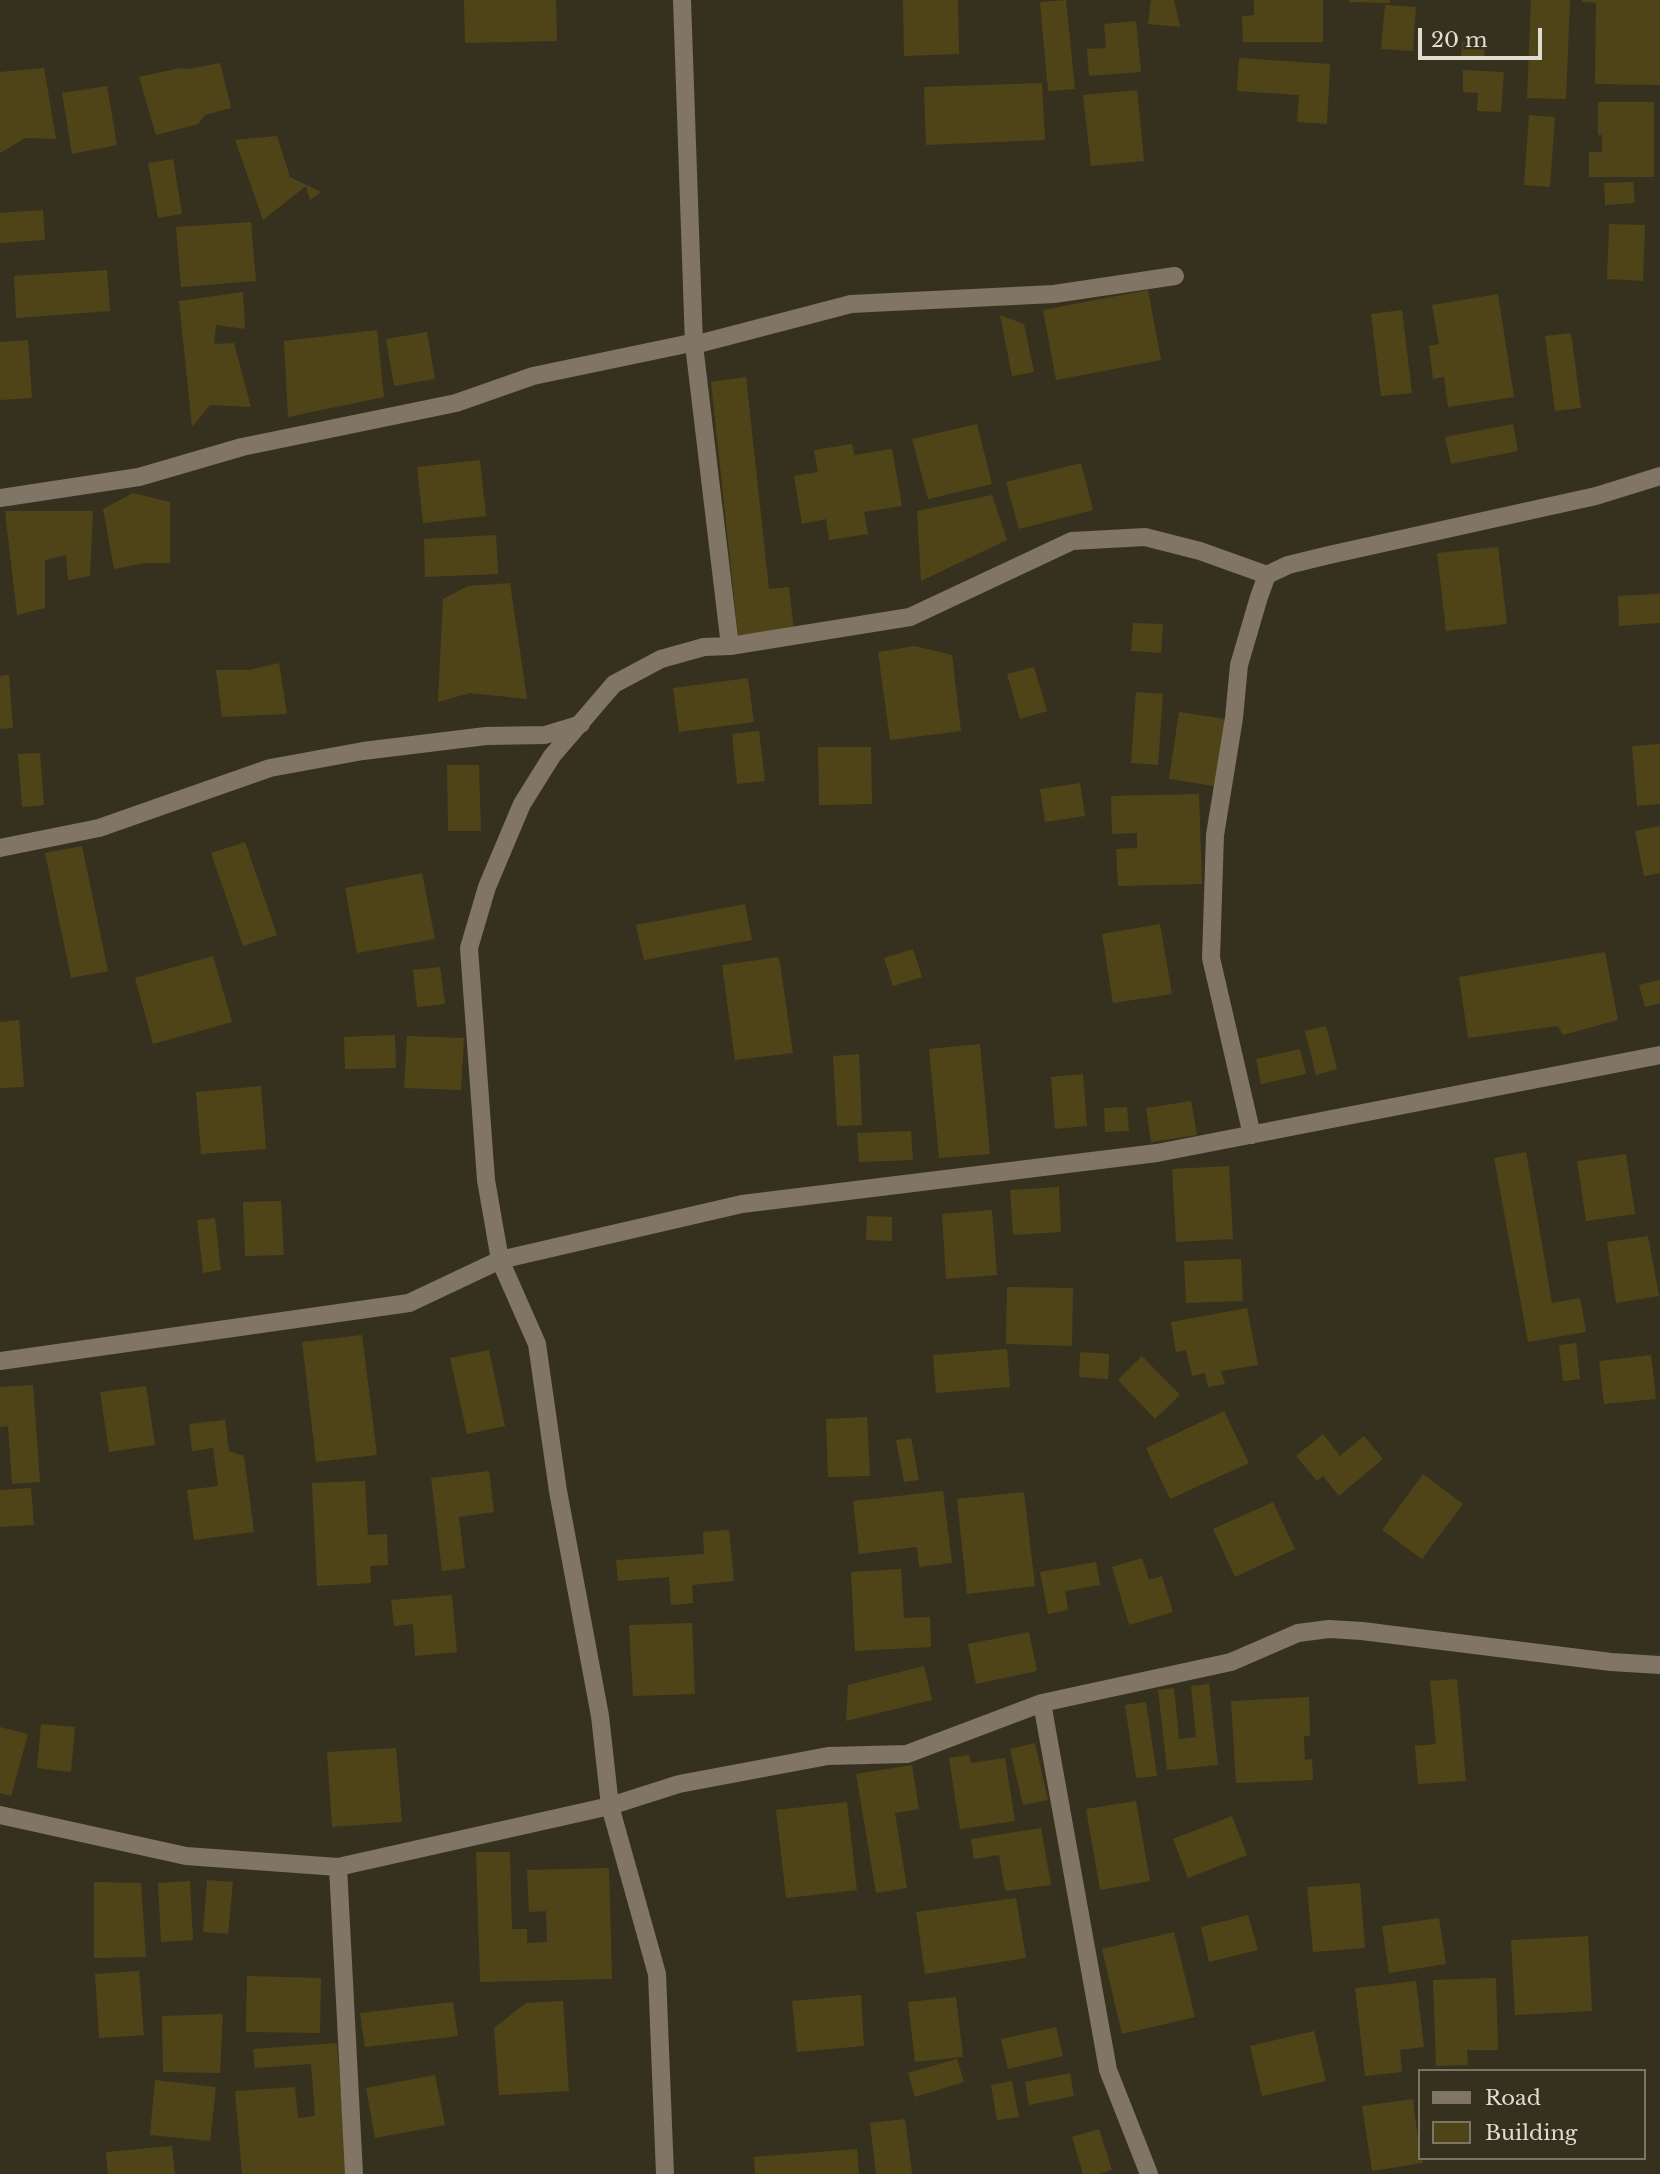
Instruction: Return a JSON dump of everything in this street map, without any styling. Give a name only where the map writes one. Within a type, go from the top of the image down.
[{"type":"street","points":[[682,0],[695,345],[730,646]]},
{"type":"street","points":[[0,498],[139,477],[242,447],[456,403],[533,376],[691,343],[695,345],[851,304],[1054,294],[1175,276]]},
{"type":"street","points":[[1252,1135],[1210,958],[1214,835],[1234,718],[1239,665],[1267,575],[1288,565],[1596,496],[1660,476]]},
{"type":"street","points":[[665,2174],[657,1974],[610,1806],[600,1716],[560,1503],[537,1344],[500,1260],[486,1180],[469,948],[487,887],[522,804],[552,756],[614,684],[661,659],[704,647],[730,646],[911,617],[1072,541],[1144,537],[1200,551],[1267,575]]},
{"type":"street","points":[[0,848],[99,828],[270,768],[390,748],[486,736],[545,734],[580,724]]},
{"type":"street","points":[[0,1360],[409,1303],[500,1260],[743,1204],[1157,1153],[1660,1055]]},
{"type":"street","points":[[0,1815],[186,1856],[338,1867],[610,1806],[680,1784],[828,1756],[907,1754],[1042,1703],[1231,1662],[1298,1633],[1329,1629],[1532,1650],[1611,1662],[1660,1665]]},
{"type":"street","points":[[1042,1703],[1108,2070],[1149,2174]]},
{"type":"street","points":[[338,1867],[354,2174]]},
{"type":"building","points":[[464,0],[556,0],[557,41],[465,43]]},
{"type":"building","points":[[903,0],[958,0],[959,54],[904,56]]},
{"type":"building","points":[[1066,0],[1075,89],[1048,91],[1040,2]]},
{"type":"building","points":[[1151,0],[1174,0],[1180,27],[1148,24]]},
{"type":"building","points":[[1254,0],[1323,0],[1323,42],[1243,42],[1242,16],[1254,15]]},
{"type":"building","points":[[1390,0],[1390,3],[1349,2]]},
{"type":"building","points":[[1531,0],[1570,0],[1566,99],[1527,98]]},
{"type":"building","points":[[1582,0],[1660,0],[1660,85],[1595,84],[1596,3]]},
{"type":"building","points":[[1385,5],[1416,7],[1413,51],[1381,49]]},
{"type":"building","points":[[1136,21],[1141,72],[1089,76],[1087,49],[1106,48],[1104,24]]},
{"type":"building","points":[[1484,41],[1485,60],[1461,60],[1462,42]]},
{"type":"building","points":[[1239,58],[1330,64],[1327,124],[1297,122],[1299,95],[1237,91]]},
{"type":"building","points":[[220,63],[231,108],[205,115],[198,124],[156,135],[139,77]]},
{"type":"building","points":[[44,68],[56,139],[25,138],[0,153],[0,72]]},
{"type":"building","points":[[1463,70],[1504,72],[1501,112],[1477,111],[1478,93],[1463,92]]},
{"type":"building","points":[[1042,83],[1045,140],[926,145],[924,87]]},
{"type":"building","points":[[107,86],[117,145],[72,154],[62,93]]},
{"type":"building","points":[[1137,90],[1144,161],[1091,166],[1083,95]]},
{"type":"building","points":[[1598,102],[1654,102],[1654,177],[1589,177],[1589,152],[1602,152],[1602,135],[1598,135]]},
{"type":"building","points":[[1529,115],[1555,117],[1550,187],[1524,185]]},
{"type":"building","points":[[277,136],[290,177],[321,192],[310,200],[306,186],[263,220],[235,140]]},
{"type":"building","points":[[173,159],[182,214],[158,218],[148,163]]},
{"type":"building","points":[[1633,182],[1635,203],[1605,205],[1604,183]]},
{"type":"building","points":[[43,210],[45,240],[0,243],[0,213]]},
{"type":"building","points":[[251,222],[256,281],[181,287],[176,227]]},
{"type":"building","points":[[1609,224],[1645,225],[1643,281],[1607,279]]},
{"type":"building","points":[[107,270],[110,311],[16,318],[14,276]]},
{"type":"building","points":[[1148,290],[1161,360],[1056,380],[1043,310]]},
{"type":"building","points":[[243,292],[245,329],[216,325],[214,344],[234,343],[251,407],[210,405],[192,427],[179,301]]},
{"type":"building","points":[[1498,294],[1514,397],[1448,407],[1444,377],[1433,379],[1429,346],[1439,344],[1432,305]]},
{"type":"building","points":[[1402,310],[1412,393],[1381,396],[1371,314]]},
{"type":"building","points":[[1000,315],[1024,324],[1034,372],[1012,376]]},
{"type":"building","points":[[377,330],[384,397],[288,417],[284,341]]},
{"type":"building","points":[[427,332],[435,379],[394,386],[386,339]]},
{"type":"building","points":[[1571,333],[1581,408],[1555,411],[1545,336]]},
{"type":"building","points":[[28,340],[32,398],[0,400],[0,342]]},
{"type":"building","points":[[746,377],[769,589],[789,587],[794,630],[738,635],[711,382]]},
{"type":"building","points":[[977,424],[992,484],[928,499],[912,439]]},
{"type":"building","points":[[1513,424],[1518,451],[1451,464],[1445,437]]},
{"type":"building","points":[[852,444],[854,455],[892,449],[902,506],[864,512],[868,534],[829,540],[826,519],[802,524],[794,476],[818,472],[814,450]]},
{"type":"building","points":[[480,460],[486,516],[423,523],[417,467]]},
{"type":"building","points":[[1081,463],[1093,510],[1019,529],[1006,482]]},
{"type":"building","points":[[133,493],[170,502],[170,563],[145,563],[114,569],[103,509]]},
{"type":"building","points":[[992,495],[1007,540],[921,581],[917,511]]},
{"type":"building","points":[[5,511],[93,511],[90,576],[68,580],[66,555],[45,560],[45,608],[17,615]]},
{"type":"building","points":[[496,535],[498,574],[425,577],[424,539]]},
{"type":"building","points":[[1498,547],[1507,624],[1446,631],[1437,553]]},
{"type":"building","points":[[510,583],[527,699],[470,693],[438,702],[443,599],[468,586]]},
{"type":"building","points":[[1660,594],[1660,623],[1619,626],[1618,596]]},
{"type":"building","points":[[1133,623],[1163,624],[1161,653],[1131,651]]},
{"type":"building","points":[[915,646],[952,655],[961,731],[890,740],[878,652]]},
{"type":"building","points":[[279,663],[287,714],[222,717],[216,670],[249,670]]},
{"type":"building","points":[[1034,667],[1047,711],[1020,719],[1007,674]]},
{"type":"building","points":[[9,675],[13,728],[0,729],[0,676]]},
{"type":"building","points":[[748,678],[754,722],[679,732],[673,688]]},
{"type":"building","points":[[1136,692],[1163,694],[1158,765],[1131,763]]},
{"type":"building","points":[[1179,712],[1225,719],[1214,786],[1169,779]]},
{"type":"building","points":[[759,731],[765,781],[737,784],[732,734]]},
{"type":"building","points":[[1660,744],[1660,804],[1637,806],[1632,746]]},
{"type":"building","points":[[818,747],[871,747],[872,804],[819,805]]},
{"type":"building","points":[[40,753],[44,805],[22,807],[18,754]]},
{"type":"building","points":[[447,765],[479,765],[481,831],[448,831]]},
{"type":"building","points":[[1080,783],[1085,816],[1045,822],[1040,789]]},
{"type":"building","points":[[1199,794],[1202,884],[1118,886],[1116,849],[1137,848],[1137,833],[1112,834],[1111,796]]},
{"type":"building","points":[[1660,826],[1660,873],[1644,876],[1635,831]]},
{"type":"building","points":[[245,842],[277,935],[243,946],[211,853]]},
{"type":"building","points":[[82,846],[108,971],[71,978],[45,853]]},
{"type":"building","points":[[422,873],[435,939],[357,953],[345,888]]},
{"type":"building","points":[[745,904],[752,940],[644,960],[636,925]]},
{"type":"building","points":[[1160,924],[1172,994],[1113,1003],[1102,934]]},
{"type":"building","points":[[913,949],[922,977],[893,986],[884,958]]},
{"type":"building","points":[[1605,952],[1618,1020],[1563,1035],[1558,1026],[1468,1038],[1459,977]]},
{"type":"building","points":[[213,956],[232,1022],[153,1044],[135,978]]},
{"type":"building","points":[[779,957],[793,1053],[735,1060],[722,965]]},
{"type":"building","points":[[440,967],[445,1004],[417,1007],[413,970]]},
{"type":"building","points":[[1660,980],[1660,1003],[1645,1007],[1639,985]]},
{"type":"building","points":[[19,1020],[24,1087],[0,1088],[0,1022]]},
{"type":"building","points":[[1326,1026],[1337,1069],[1316,1075],[1305,1031]]},
{"type":"building","points":[[395,1035],[396,1068],[345,1069],[344,1037]]},
{"type":"building","points":[[407,1036],[464,1038],[461,1090],[404,1088]]},
{"type":"building","points":[[980,1044],[990,1154],[939,1158],[929,1049]]},
{"type":"building","points":[[1300,1049],[1306,1074],[1261,1084],[1256,1059]]},
{"type":"building","points":[[859,1054],[862,1125],[837,1126],[833,1056]]},
{"type":"building","points":[[1083,1074],[1087,1126],[1055,1129],[1051,1077]]},
{"type":"building","points":[[261,1086],[266,1149],[201,1154],[196,1092]]},
{"type":"building","points":[[1191,1101],[1197,1135],[1151,1142],[1146,1108]]},
{"type":"building","points":[[1127,1107],[1129,1131],[1105,1132],[1104,1108]]},
{"type":"building","points":[[911,1131],[913,1160],[859,1162],[857,1133]]},
{"type":"building","points":[[1526,1152],[1552,1303],[1580,1298],[1586,1332],[1528,1342],[1494,1158]]},
{"type":"building","points":[[1626,1154],[1635,1214],[1586,1221],[1577,1161]]},
{"type":"building","points":[[1229,1166],[1233,1239],[1176,1242],[1172,1169]]},
{"type":"building","points":[[1059,1187],[1061,1232],[1013,1235],[1010,1190]]},
{"type":"building","points":[[281,1201],[284,1255],[245,1256],[243,1202]]},
{"type":"building","points":[[992,1210],[997,1275],[946,1279],[942,1214]]},
{"type":"building","points":[[867,1216],[892,1217],[892,1241],[866,1240]]},
{"type":"building","points":[[215,1218],[221,1270],[203,1273],[197,1220]]},
{"type":"building","points":[[1648,1236],[1659,1296],[1616,1303],[1607,1242]]},
{"type":"building","points":[[1241,1259],[1243,1301],[1186,1303],[1184,1261]]},
{"type":"building","points":[[1007,1287],[1073,1288],[1072,1346],[1006,1344]]},
{"type":"building","points":[[1247,1308],[1258,1365],[1221,1371],[1225,1384],[1208,1387],[1205,1373],[1192,1376],[1186,1350],[1176,1352],[1171,1322]]},
{"type":"building","points":[[362,1335],[377,1455],[316,1462],[302,1342]]},
{"type":"building","points":[[1576,1343],[1580,1379],[1563,1381],[1559,1345]]},
{"type":"building","points":[[1007,1349],[1010,1387],[936,1393],[933,1355]]},
{"type":"building","points":[[489,1350],[505,1426],[467,1434],[450,1358]]},
{"type":"building","points":[[1080,1352],[1109,1354],[1108,1379],[1079,1377]]},
{"type":"building","points":[[1651,1355],[1656,1399],[1604,1404],[1599,1361]]},
{"type":"building","points":[[1142,1356],[1180,1395],[1155,1419],[1118,1380]]},
{"type":"building","points":[[33,1385],[40,1482],[12,1484],[8,1426],[0,1427],[0,1387]]},
{"type":"building","points":[[146,1386],[155,1445],[109,1452],[100,1392]]},
{"type":"building","points":[[1224,1411],[1249,1463],[1170,1499],[1146,1448]]},
{"type":"building","points":[[867,1417],[870,1476],[828,1477],[826,1419]]},
{"type":"building","points":[[225,1420],[229,1451],[244,1456],[254,1532],[194,1540],[187,1490],[218,1486],[213,1448],[192,1451],[189,1424]]},
{"type":"building","points":[[1323,1434],[1340,1456],[1364,1436],[1383,1459],[1339,1496],[1323,1476],[1317,1481],[1296,1456]]},
{"type":"building","points":[[911,1438],[919,1480],[904,1482],[896,1440]]},
{"type":"building","points":[[489,1471],[494,1512],[459,1517],[465,1568],[442,1571],[431,1478]]},
{"type":"building","points":[[1423,1474],[1463,1504],[1422,1559],[1382,1530]]},
{"type":"building","points":[[365,1481],[368,1535],[387,1534],[388,1565],[370,1566],[371,1583],[317,1586],[312,1483]]},
{"type":"building","points":[[31,1488],[34,1525],[0,1527],[0,1490]]},
{"type":"building","points":[[943,1491],[952,1563],[919,1567],[917,1547],[859,1554],[853,1501]]},
{"type":"building","points":[[1024,1492],[1035,1586],[967,1594],[957,1499]]},
{"type":"building","points":[[1273,1502],[1295,1549],[1235,1577],[1213,1529]]},
{"type":"building","points":[[729,1530],[734,1581],[692,1585],[693,1603],[671,1605],[669,1577],[618,1581],[616,1560],[704,1554],[703,1532]]},
{"type":"building","points":[[1142,1558],[1149,1580],[1162,1576],[1173,1612],[1129,1625],[1112,1567]]},
{"type":"building","points":[[1096,1562],[1100,1585],[1065,1591],[1068,1610],[1048,1614],[1040,1572]]},
{"type":"building","points":[[901,1569],[904,1618],[930,1617],[931,1647],[855,1651],[851,1572]]},
{"type":"building","points":[[452,1595],[457,1652],[415,1656],[413,1624],[394,1626],[391,1600]]},
{"type":"building","points":[[692,1623],[695,1694],[633,1696],[629,1625]]},
{"type":"building","points":[[1029,1632],[1037,1671],[976,1684],[968,1644]]},
{"type":"building","points":[[924,1666],[932,1700],[846,1721],[848,1685]]},
{"type":"building","points":[[1457,1679],[1466,1781],[1418,1784],[1415,1746],[1436,1744],[1430,1681]]},
{"type":"building","points":[[1209,1684],[1218,1765],[1167,1770],[1158,1690],[1174,1688],[1179,1739],[1196,1737],[1191,1686]]},
{"type":"building","points":[[1309,1697],[1310,1736],[1304,1736],[1305,1760],[1312,1759],[1313,1780],[1236,1783],[1231,1701]]},
{"type":"building","points":[[1146,1702],[1157,1776],[1136,1778],[1125,1705]]},
{"type":"building","points":[[41,1724],[75,1727],[71,1772],[37,1768]]},
{"type":"building","points":[[0,1727],[28,1734],[11,1796],[0,1793]]},
{"type":"building","points":[[1035,1743],[1048,1800],[1023,1805],[1010,1749]]},
{"type":"building","points":[[396,1748],[402,1822],[332,1827],[327,1752]]},
{"type":"building","points":[[969,1755],[971,1763],[1005,1758],[1015,1821],[960,1829],[949,1758]]},
{"type":"building","points":[[912,1765],[919,1809],[895,1813],[907,1888],[876,1893],[856,1774]]},
{"type":"building","points":[[1136,1801],[1150,1881],[1100,1890],[1086,1809]]},
{"type":"building","points":[[847,1802],[857,1890],[786,1898],[776,1810]]},
{"type":"building","points":[[1232,1816],[1247,1855],[1188,1878],[1173,1839]]},
{"type":"building","points":[[1041,1828],[1051,1885],[1005,1891],[999,1855],[974,1859],[971,1839]]},
{"type":"building","points":[[476,1852],[510,1852],[512,1929],[527,1929],[527,1943],[547,1942],[546,1911],[529,1912],[527,1870],[609,1868],[612,1979],[480,1982]]},
{"type":"building","points":[[207,1880],[233,1882],[228,1934],[203,1932]]},
{"type":"building","points":[[190,1881],[193,1940],[161,1942],[158,1883]]},
{"type":"building","points":[[94,1882],[141,1883],[146,1957],[94,1958]]},
{"type":"building","points":[[1360,1883],[1365,1948],[1313,1952],[1307,1887]]},
{"type":"building","points":[[1016,1898],[1026,1958],[925,1974],[916,1912]]},
{"type":"building","points":[[1248,1915],[1258,1950],[1209,1962],[1201,1927]]},
{"type":"building","points":[[1439,1918],[1446,1964],[1389,1973],[1382,1926]]},
{"type":"building","points":[[1174,1932],[1195,2017],[1122,2034],[1102,1949]]},
{"type":"building","points":[[1588,1936],[1592,2011],[1515,2015],[1511,1940]]},
{"type":"building","points":[[139,1971],[144,2035],[99,2038],[95,1974]]},
{"type":"building","points":[[247,1976],[321,1978],[320,2033],[246,2032]]},
{"type":"building","points":[[1496,1978],[1498,2050],[1467,2050],[1468,2065],[1436,2066],[1433,1980]]},
{"type":"building","points":[[1416,1981],[1424,2047],[1400,2050],[1402,2072],[1365,2076],[1355,1988]]},
{"type":"building","points":[[861,1995],[864,2046],[797,2052],[792,2001]]},
{"type":"building","points":[[956,1997],[963,2057],[915,2062],[908,2002]]},
{"type":"building","points":[[563,2001],[569,2091],[499,2095],[494,2028],[526,2003]]},
{"type":"building","points":[[453,2002],[458,2036],[365,2047],[360,2013]]},
{"type":"building","points":[[223,2014],[220,2073],[163,2072],[162,2016]]},
{"type":"building","points":[[1056,2027],[1063,2056],[1008,2069],[1001,2039]]},
{"type":"building","points":[[1314,2031],[1326,2081],[1262,2096],[1250,2046]]},
{"type":"building","points":[[337,2043],[347,2174],[242,2174],[235,2091],[295,2087],[298,2118],[315,2116],[311,2064],[255,2068],[253,2049]]},
{"type":"building","points":[[957,2059],[964,2082],[915,2097],[908,2073]]},
{"type":"building","points":[[1070,2073],[1074,2096],[1029,2105],[1025,2082]]},
{"type":"building","points":[[435,2075],[445,2125],[375,2138],[366,2088]]},
{"type":"building","points":[[155,2080],[216,2087],[210,2141],[150,2135]]},
{"type":"building","points":[[1012,2081],[1019,2117],[997,2120],[991,2085]]},
{"type":"building","points":[[1413,2099],[1418,2160],[1422,2160],[1423,2163],[1372,2171],[1362,2106]]},
{"type":"building","points":[[905,2119],[912,2174],[876,2174],[870,2123]]},
{"type":"building","points":[[1099,2129],[1112,2170],[1099,2174],[1083,2174],[1072,2137]]},
{"type":"building","points":[[172,2146],[175,2174],[108,2174],[106,2152]]},
{"type":"building","points":[[857,2149],[859,2174],[755,2174],[754,2157]]}]
